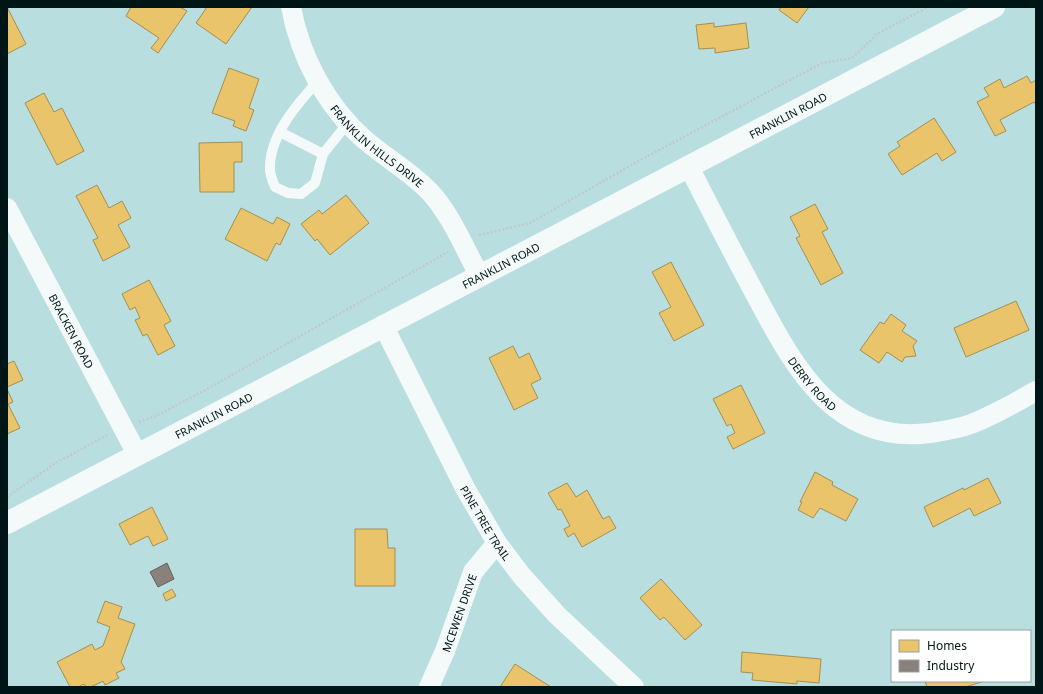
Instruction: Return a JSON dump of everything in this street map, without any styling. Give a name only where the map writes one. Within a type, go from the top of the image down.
[{"type":"street","name":"FRANKLIN HILLS DRIVE","points":[[291,7],[300,38],[318,81],[331,104],[347,124],[366,141],[417,180],[430,192],[450,221],[480,275]]},
{"type":"street","name":"FRANKLIN ROAD","points":[[7,523],[383,325],[994,7]]},
{"type":"street","name":"DERRY ROAD","points":[[689,167],[784,348],[810,385],[824,400],[838,410],[870,427],[893,433],[915,435],[943,431],[970,424],[1003,409],[1036,391]]},
{"type":"street","name":"BRACKEN ROAD","points":[[7,208],[137,454]]},
{"type":"street","name":"PINE TREE TRAIL","points":[[383,325],[465,488],[497,543],[522,575],[557,615],[586,644],[634,687]]},
{"type":"street","name":"MCEWEN DRIVE","points":[[428,687],[445,651],[473,572],[497,543]]},
{"type":"lane","points":[[318,81],[290,112],[274,145],[269,170],[275,187],[288,193],[301,194],[315,183],[322,154],[347,124]]},
{"type":"lane","points":[[280,132],[322,154]]},
{"type":"path","points":[[472,238],[530,223],[635,163],[822,63],[852,58],[877,34],[928,7]]},
{"type":"path","points":[[136,423],[156,416],[209,388],[454,248]]},
{"type":"path","points":[[7,496],[54,464],[108,434]]},
{"type":"building: Homes","points":[[7,7],[26,44],[7,54]]},
{"type":"building: Homes","points":[[131,7],[180,7],[187,11],[158,53],[151,48],[159,38],[126,16]]},
{"type":"building: Homes","points":[[207,7],[252,7],[226,44],[196,23]]},
{"type":"building: Homes","points":[[781,7],[809,7],[797,23],[779,10]]},
{"type":"building: Homes","points":[[714,23],[714,27],[746,23],[749,48],[715,53],[715,48],[699,49],[696,25]]},
{"type":"building: Homes","points":[[229,68],[259,79],[249,108],[254,110],[246,131],[233,126],[235,121],[212,113]]},
{"type":"building: Homes","points":[[1027,76],[1031,83],[1036,80],[1036,105],[1034,102],[1000,120],[1006,131],[995,136],[977,102],[989,96],[984,88],[1000,79],[1004,88]]},
{"type":"building: Homes","points":[[44,93],[54,112],[62,108],[84,151],[57,165],[25,103]]},
{"type":"building: Homes","points":[[934,118],[956,152],[942,161],[937,153],[902,175],[888,154],[900,146],[897,142]]},
{"type":"building: Homes","points":[[242,142],[242,162],[234,162],[234,192],[200,192],[199,143]]},
{"type":"building: Homes","points":[[97,185],[109,208],[122,201],[131,218],[118,225],[130,247],[103,261],[93,240],[98,238],[76,196]]},
{"type":"building: Homes","points":[[346,195],[369,223],[330,255],[317,239],[315,241],[301,224],[319,210],[322,214]]},
{"type":"building: Homes","points":[[815,204],[828,229],[822,232],[843,273],[821,285],[796,238],[800,236],[790,217]]},
{"type":"building: Homes","points":[[241,208],[273,224],[277,217],[290,224],[280,245],[276,243],[267,261],[225,239]]},
{"type":"building: Homes","points":[[671,262],[704,325],[674,341],[659,313],[671,307],[652,272]]},
{"type":"building: Homes","points":[[149,280],[171,321],[164,325],[175,346],[158,355],[147,334],[143,336],[135,320],[140,318],[135,307],[130,310],[122,294]]},
{"type":"building: Homes","points":[[1016,301],[1029,330],[966,357],[954,328]]},
{"type":"building: Homes","points":[[891,314],[906,325],[902,331],[917,341],[913,346],[916,356],[905,357],[902,362],[887,352],[879,363],[860,350],[880,322],[884,324]]},
{"type":"building: Homes","points":[[513,346],[519,358],[529,353],[541,379],[531,384],[538,398],[514,410],[489,358]]},
{"type":"building: Homes","points":[[14,361],[23,380],[7,387],[7,364]]},
{"type":"building: Homes","points":[[741,385],[765,433],[733,449],[727,437],[735,433],[731,424],[727,426],[713,399]]},
{"type":"building: Homes","points":[[7,389],[13,402],[8,404],[20,428],[7,434]]},
{"type":"building: Homes","points":[[815,472],[833,482],[832,485],[858,499],[846,521],[820,508],[813,518],[798,510],[802,502],[800,502]]},
{"type":"building: Homes","points":[[988,478],[1001,503],[974,516],[970,508],[933,527],[924,507],[963,488],[964,490]]},
{"type":"building: Homes","points":[[567,483],[576,497],[587,490],[603,519],[609,516],[616,528],[582,547],[574,533],[568,537],[564,529],[570,526],[561,509],[558,510],[548,493]]},
{"type":"building: Homes","points":[[152,507],[168,539],[153,546],[148,536],[130,545],[119,524]]},
{"type":"building: Homes","points":[[355,529],[387,529],[388,548],[395,548],[395,586],[355,586]]},
{"type":"building: Homes","points":[[661,579],[702,625],[685,640],[664,617],[660,620],[640,598]]},
{"type":"building: Homes","points":[[172,589],[176,596],[166,601],[163,594]]},
{"type":"building: Homes","points":[[105,601],[122,607],[118,618],[135,624],[121,662],[125,669],[116,673],[119,678],[105,685],[103,681],[91,687],[86,687],[84,684],[78,687],[70,687],[57,662],[92,644],[95,650],[103,646],[110,627],[97,622]]},
{"type":"building: Homes","points":[[742,652],[821,659],[819,683],[797,681],[797,684],[752,680],[753,673],[741,672]]},
{"type":"building: Homes","points":[[515,664],[551,687],[500,687]]},
{"type":"building: Homes","points":[[925,682],[982,682],[965,687],[927,687]]},
{"type":"building: Industry","points":[[167,563],[174,579],[158,587],[150,572]]}]
